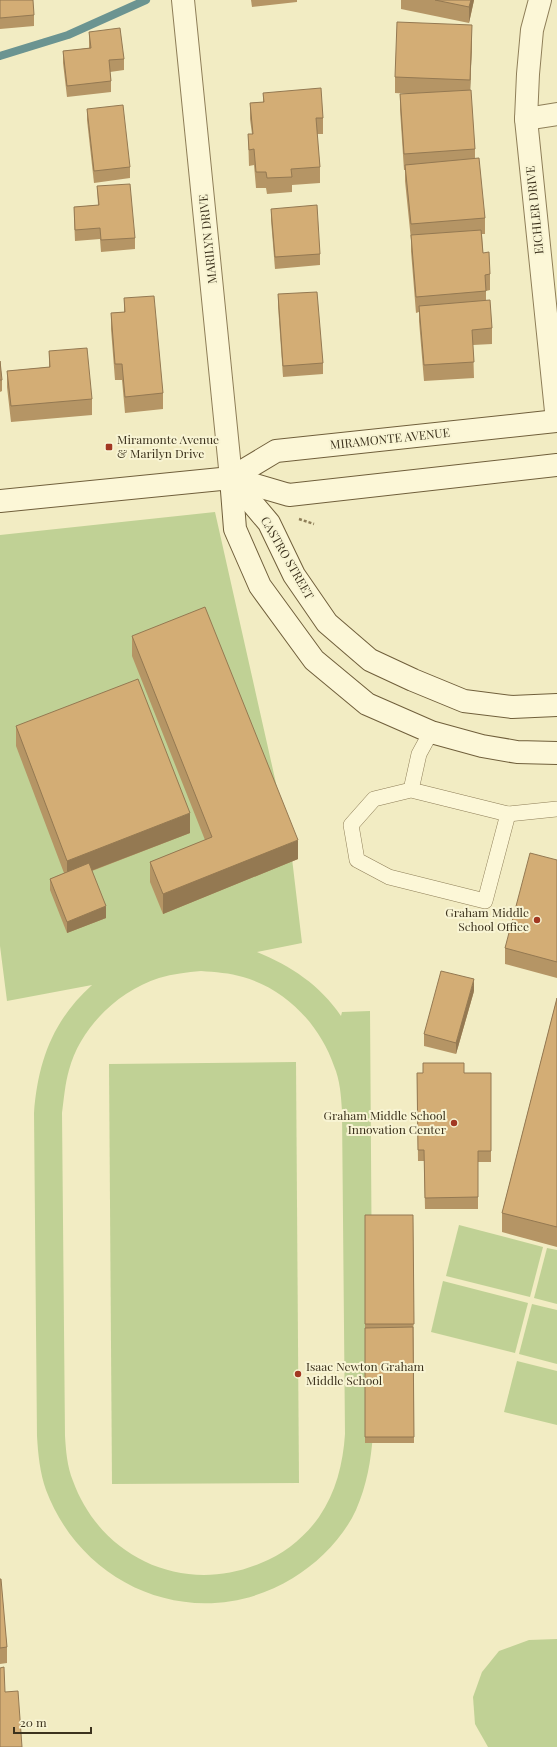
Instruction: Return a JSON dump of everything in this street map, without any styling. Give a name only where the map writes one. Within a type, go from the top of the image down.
[{"type":"street","name":"MARILYN DRIVE","points":[[183,0],[232,478]]},
{"type":"street","name":"EICHLER DRIVE","points":[[540,0],[532,30],[526,118],[557,421]]},
{"type":"street","points":[[526,118],[557,114]]},
{"type":"street","name":"MIRAMONTE AVENUE","points":[[232,478],[276,451],[557,421]]},
{"type":"street","name":"MIRAMONTE AVENUE","points":[[0,501],[232,478],[289,495],[557,465]]},
{"type":"street","name":"CASTRO STREET","points":[[232,478],[269,523],[294,575],[326,623],[370,660],[464,701],[512,707],[557,705]]},
{"type":"street","points":[[232,478],[235,529],[260,586],[314,660],[367,704],[431,732],[482,746],[517,752],[557,753]]},
{"type":"lane","points":[[411,790],[419,754],[431,732]]},
{"type":"lane","points":[[508,814],[485,901],[389,877],[357,860],[351,825],[374,799],[411,790],[508,814],[557,809]]},
{"type":"path","points":[[296,518],[314,524]]},
{"type":"green space","points":[[215,512],[291,850],[302,943],[257,952],[270,957],[304,978],[324,995],[341,1016],[342,1012],[370,1011],[373,1434],[368,1472],[356,1510],[337,1540],[321,1557],[303,1572],[257,1595],[221,1602],[184,1602],[149,1593],[116,1577],[88,1554],[64,1525],[46,1490],[42,1477],[37,1436],[34,1113],[39,1076],[50,1043],[67,1012],[78,998],[92,985],[7,1001],[0,946],[0,535]],"holes":[[[201,971],[243,977],[273,990],[287,1000],[299,1011],[320,1036],[328,1051],[338,1077],[342,1111],[345,1434],[338,1477],[330,1498],[319,1517],[301,1538],[286,1550],[261,1563],[232,1572],[203,1575],[175,1572],[149,1563],[124,1549],[103,1531],[86,1508],[69,1470],[65,1436],[62,1113],[66,1081],[74,1055],[82,1040],[103,1013],[129,992],[144,984],[175,974]]]},
{"type":"green space","points":[[296,1062],[299,1483],[112,1484],[109,1064]]},
{"type":"green space","points":[[459,1225],[543,1247],[530,1297],[446,1276]]},
{"type":"green space","points":[[547,1248],[557,1250],[557,1304],[534,1298]]},
{"type":"green space","points":[[443,1281],[528,1303],[515,1353],[431,1332]]},
{"type":"green space","points":[[532,1304],[557,1310],[557,1364],[519,1354]]},
{"type":"green space","points":[[517,1361],[557,1371],[557,1425],[504,1412]]},
{"type":"green space","points":[[557,1639],[557,1747],[488,1747],[475,1724],[473,1697],[482,1672],[499,1651],[529,1640]]},
{"type":"building","points":[[0,0],[33,0],[34,15],[0,18]]},
{"type":"building","points":[[435,0],[471,0],[469,7]]},
{"type":"building","points":[[397,22],[472,25],[470,80],[395,77]]},
{"type":"building","points":[[120,28],[124,59],[109,60],[111,81],[67,86],[63,51],[91,48],[89,32]]},
{"type":"building","points":[[321,88],[323,118],[316,118],[320,167],[291,169],[292,177],[267,178],[266,172],[256,172],[254,149],[249,150],[248,134],[253,134],[250,103],[264,102],[263,93]]},
{"type":"building","points":[[471,90],[475,149],[404,154],[400,94]]},
{"type":"building","points":[[123,105],[130,167],[94,171],[87,109]]},
{"type":"building","points":[[479,158],[485,218],[411,224],[405,165]]},
{"type":"building","points":[[130,184],[135,238],[101,240],[100,228],[75,230],[74,207],[99,205],[97,186]]},
{"type":"building","points":[[317,205],[320,254],[275,257],[271,209]]},
{"type":"building","points":[[481,230],[483,253],[489,252],[490,274],[485,275],[486,291],[416,297],[411,235]]},
{"type":"building","points":[[317,292],[323,363],[283,366],[278,294]]},
{"type":"building","points":[[154,296],[163,393],[125,397],[122,364],[115,364],[111,313],[125,312],[124,298]]},
{"type":"building","points":[[490,300],[492,328],[472,330],[474,362],[424,365],[419,306]]},
{"type":"building","points":[[87,348],[92,399],[11,406],[7,371],[50,367],[49,351]]},
{"type":"building","points":[[0,361],[2,380],[0,380]]},
{"type":"building","points":[[205,607],[298,840],[163,894],[150,862],[212,837],[132,636]]},
{"type":"building","points":[[138,679],[190,813],[67,861],[16,726]]},
{"type":"building","name":"Graham Middle School Office","points":[[530,853],[557,860],[557,962],[505,948]]},
{"type":"building","points":[[89,863],[106,906],[67,922],[50,879]]},
{"type":"building","points":[[441,971],[474,979],[456,1043],[424,1034]]},
{"type":"building","points":[[557,998],[557,1227],[502,1213]]},
{"type":"building","name":"Graham Middle School Innovation Center","points":[[423,1063],[464,1063],[464,1073],[491,1073],[491,1151],[478,1151],[478,1197],[425,1198],[424,1150],[418,1150],[417,1073],[423,1073]]},
{"type":"building","points":[[365,1215],[413,1215],[414,1324],[365,1324]]},
{"type":"building","points":[[413,1327],[414,1437],[365,1437],[365,1328]]},
{"type":"building","points":[[0,1579],[7,1647],[0,1648]]},
{"type":"building","points":[[4,1667],[5,1692],[18,1691],[22,1747],[0,1747],[0,1668]]},
{"type":"waterway","points":[[0,56],[68,35],[146,0]]},
{"type":"place","name":"Miramonte Avenue & Marilyn Drive","points":[[109,447]]},
{"type":"place","name":"Graham Middle School Office","points":[[537,920]]},
{"type":"place","name":"Graham Middle School Innovation Center","points":[[454,1123]]},
{"type":"place","name":"Isaac Newton Graham Middle School","points":[[298,1374]]}]
